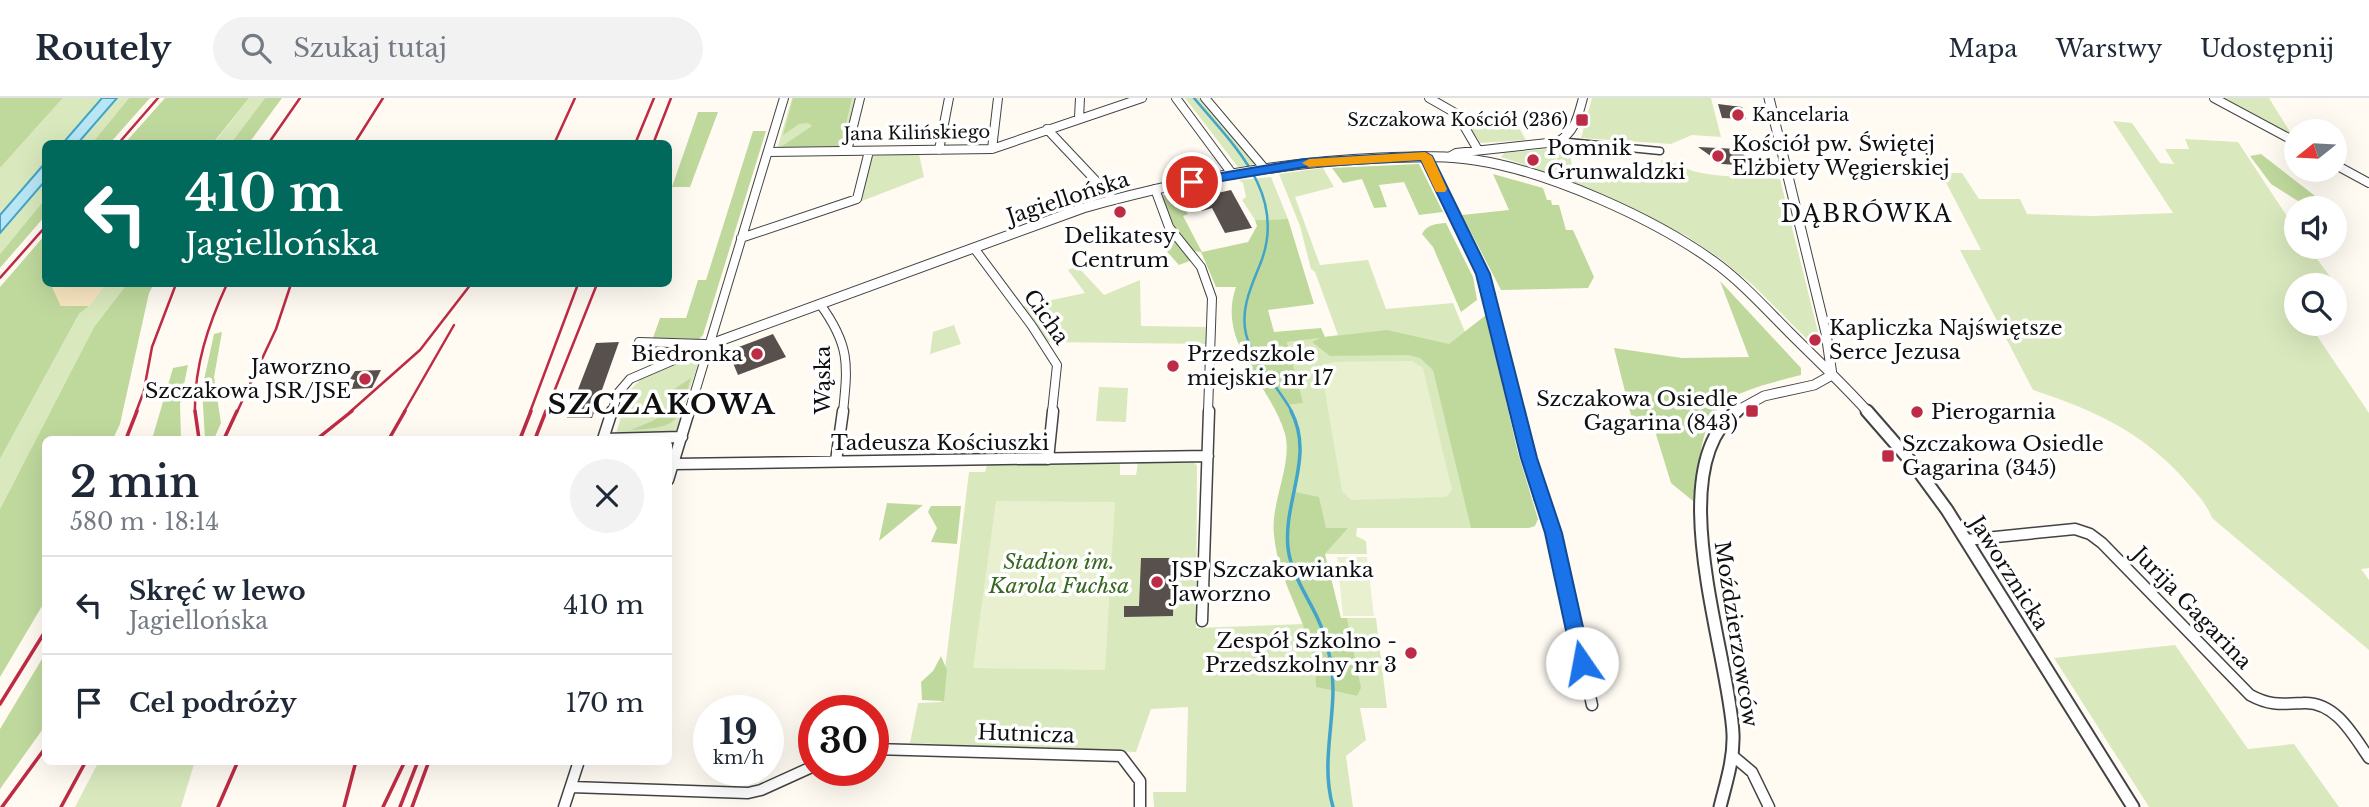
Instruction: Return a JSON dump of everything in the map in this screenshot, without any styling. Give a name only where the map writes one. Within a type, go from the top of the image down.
[{"type":"street","points":[[672,470],[784,98]]},
{"type":"street","points":[[847,151],[860,98]]},
{"type":"street","points":[[939,150],[949,98]]},
{"type":"street","points":[[992,149],[998,98]]},
{"type":"street","points":[[1079,118],[1080,98]]},
{"type":"street","name":"Jana Kilińskiego","points":[[768,152],[992,149],[1142,98]]},
{"type":"street","points":[[1176,98],[1235,175]]},
{"type":"street","points":[[1205,98],[1263,170]]},
{"type":"street","points":[[1429,98],[1457,114],[1493,163]]},
{"type":"street","points":[[1558,141],[1572,130],[1583,98]]},
{"type":"street","points":[[1769,98],[1826,333],[1832,375]]},
{"type":"street","points":[[2214,98],[2284,136]]},
{"type":"street","points":[[1047,129],[1113,199]]},
{"type":"street","points":[[1449,157],[1456,153],[1558,141],[1660,151]]},
{"type":"street","points":[[741,238],[857,199],[869,150]]},
{"type":"street","points":[[1425,156],[1483,274],[1540,499],[1554,533],[1592,705]]},
{"type":"street","name":"Jagiellońska","points":[[711,344],[1113,199],[1155,189],[1343,159],[1425,156],[1493,163]]},
{"type":"street","name":"Jaworznicka","points":[[1493,163],[1565,185],[1691,246],[1730,275],[1870,413],[1914,465],[1966,540],[2133,807]]},
{"type":"street","points":[[2347,171],[2369,183]]},
{"type":"street","points":[[1155,189],[1168,227],[1201,267],[1210,288],[1212,309],[1202,621]]},
{"type":"street","name":"Cicha","points":[[974,248],[1032,326],[1057,365],[1048,459]]},
{"type":"street","name":"Wąska","points":[[820,304],[841,337],[844,359],[843,401],[836,461]]},
{"type":"street","points":[[639,342],[711,344]]},
{"type":"street","points":[[604,436],[618,393],[630,379],[711,344]]},
{"type":"street","name":"Moździerzowców","points":[[1720,807],[1733,756],[1729,705],[1702,560],[1701,518],[1708,454],[1721,426],[1745,406],[1758,399],[1814,384],[1832,375]]},
{"type":"street","points":[[672,437],[682,437]]},
{"type":"street","name":"Tadeusza Kościuszki","points":[[674,464],[1208,456]]},
{"type":"street","name":"Jurija Gagarina","points":[[1966,540],[2075,529],[2090,534],[2102,543],[2250,695],[2269,706],[2318,704],[2328,708],[2369,758]]},
{"type":"street","name":"Hutnicza","points":[[889,749],[1121,756],[1140,781],[1140,807]]},
{"type":"street","points":[[1733,756],[1743,761],[1757,776],[1769,807]]},
{"type":"street","points":[[564,807],[578,765]]},
{"type":"street","points":[[571,787],[748,793],[798,773]]},
{"type":"green space","points":[[0,98],[63,98],[0,168]]},
{"type":"green space","points":[[63,98],[102,98],[66,140],[42,140],[42,166],[0,215],[0,168]]},
{"type":"green space","points":[[117,98],[129,98],[94,140],[81,140]]},
{"type":"green space","points":[[129,98],[150,98],[113,140],[94,140]]},
{"type":"green space","points":[[165,98],[249,98],[215,140],[128,140]]},
{"type":"green space","points":[[249,98],[265,98],[233,140],[216,140]]},
{"type":"green space","points":[[265,98],[282,98],[251,140],[233,140]]},
{"type":"green space","points":[[792,98],[855,98],[844,148],[777,149]]},
{"type":"green space","points":[[793,98],[852,98],[841,146],[781,147],[812,126],[808,123],[799,124],[783,135]]},
{"type":"green space","points":[[1185,98],[1200,98],[1255,164],[1238,167]]},
{"type":"green space","points":[[1592,98],[1711,98],[1721,137],[1692,135],[1671,144],[1581,138]]},
{"type":"green space","points":[[2219,98],[2269,98],[2284,122],[2284,131]]},
{"type":"green space","points":[[1509,110],[1526,140],[1480,143],[1464,117]]},
{"type":"green space","points":[[698,112],[718,112],[690,187],[672,187]]},
{"type":"green space","points":[[2113,121],[2132,123],[2160,163],[2174,164],[2165,149],[2189,149],[2185,139],[2238,142],[2284,212],[2284,259],[2317,259],[2327,273],[2284,273],[2284,336],[2317,336],[2369,413],[2369,568],[2361,569],[2369,580],[2369,650],[2212,518],[2207,507],[2184,479],[2151,448],[2096,414],[2033,390],[1960,250],[1981,250],[1941,173],[1962,173],[1979,199],[2020,199],[2027,214],[2092,216],[2173,213]]},
{"type":"green space","points":[[753,131],[766,131],[703,335],[699,339],[653,338],[660,318],[686,318],[698,280],[706,280]]},
{"type":"green space","points":[[1569,149],[1572,166],[1663,173],[1661,160],[1707,174],[1780,179],[1821,344],[1819,347],[1815,347],[1754,286],[1685,235],[1562,178],[1501,157],[1504,153]]},
{"type":"green space","points":[[919,154],[924,177],[862,201],[870,156]]},
{"type":"green space","points":[[2261,154],[2284,172],[2284,182],[2297,182],[2315,196],[2290,196],[2271,184],[2250,156]]},
{"type":"green space","points":[[1419,164],[1443,212],[1419,215],[1404,182],[1379,185],[1387,207],[1374,208],[1362,179],[1343,183],[1332,168]]},
{"type":"green space","points":[[1323,168],[1334,187],[1295,197],[1320,265],[1368,260],[1386,309],[1453,303],[1465,332],[1452,342],[1471,528],[1357,528],[1356,536],[1366,541],[1367,554],[1325,554],[1347,528],[1326,529],[1295,493],[1298,481],[1288,405],[1302,403],[1287,342],[1338,335],[1315,272],[1311,269],[1300,226],[1279,174]]},
{"type":"green space","points":[[1493,174],[1543,188],[1547,200],[1551,200],[1552,205],[1559,205],[1566,230],[1573,230],[1594,277],[1588,288],[1501,290],[1462,215],[1509,210]]},
{"type":"green space","points":[[1271,177],[1288,219],[1255,220],[1242,200],[1246,197],[1243,183],[1239,180]]},
{"type":"green space","points":[[42,184],[42,203],[0,254],[0,233]]},
{"type":"green space","points":[[1176,192],[1188,214],[1183,216],[1202,252],[1248,242],[1257,226],[1255,220],[1288,219],[1314,304],[1268,310],[1274,332],[1321,328],[1325,337],[1387,330],[1449,344],[1486,315],[1518,453],[1538,519],[1535,526],[1529,528],[1471,528],[1433,370],[1420,358],[1408,355],[1330,356],[1312,342],[1320,338],[1287,342],[1303,403],[1288,405],[1297,426],[1300,448],[1300,470],[1295,492],[1319,497],[1326,528],[1348,528],[1325,554],[1341,618],[1347,618],[1361,688],[1357,696],[1316,687],[1311,647],[1283,574],[1274,535],[1275,510],[1286,458],[1285,434],[1269,398],[1239,345],[1233,327],[1232,307],[1236,287],[1216,287],[1201,252],[1194,251],[1170,219],[1163,195]]},
{"type":"green space","points":[[42,203],[42,219],[0,268],[0,254]]},
{"type":"green space","points":[[1446,223],[1473,277],[1477,300],[1461,312],[1433,247],[1422,234],[1429,226]]},
{"type":"green space","points":[[1167,231],[1192,260],[1179,265],[1153,236]]},
{"type":"green space","points":[[42,238],[42,287],[52,287],[61,306],[89,306],[79,314],[0,459],[0,287]]},
{"type":"green space","points":[[1077,266],[1104,295],[1140,280],[1141,326],[1206,327],[1206,344],[1047,342],[1019,307],[1085,293],[1068,270]]},
{"type":"green space","points":[[1720,281],[1801,368],[1801,375],[1745,392],[1728,400],[1716,411],[1702,444],[1693,501],[1671,483],[1655,431],[1635,431],[1614,348],[1682,358],[1749,357]]},
{"type":"green space","points":[[104,287],[125,287],[94,327],[0,509],[0,459],[79,314]]},
{"type":"green space","points":[[125,287],[152,287],[120,424],[114,436],[42,436],[42,606],[0,677],[0,509],[94,327]]},
{"type":"green space","points":[[954,325],[961,344],[930,354],[933,332]]},
{"type":"green space","points":[[222,332],[214,377],[221,423],[215,436],[205,436],[202,389],[214,334]]},
{"type":"green space","points":[[702,352],[676,431],[616,434],[628,392],[642,378]]},
{"type":"green space","points":[[1412,361],[1423,368],[1452,490],[1446,497],[1351,500],[1342,491],[1321,369],[1334,362]]},
{"type":"green space","points":[[188,365],[180,404],[181,436],[153,436],[173,368]]},
{"type":"green space","points":[[691,378],[683,405],[674,420],[660,427],[631,430],[664,413],[671,391]]},
{"type":"green space","points":[[1099,387],[1128,388],[1126,422],[1096,421]]},
{"type":"green space","name":"Stadion im. Karola Fuchsa","points":[[1138,463],[1195,463],[1197,466],[1196,628],[1304,624],[1314,650],[1317,687],[1357,696],[1360,688],[1347,618],[1376,618],[1387,708],[1360,708],[1366,740],[1346,756],[1353,807],[1154,807],[1153,792],[1186,792],[1188,707],[1151,709],[1136,752],[910,743],[918,703],[941,702],[969,472],[985,472],[987,465],[1120,464],[1120,475],[1136,475]]},
{"type":"green space","name":"Stadion im. Karola Fuchsa","points":[[996,501],[1115,502],[1105,670],[973,668]]},
{"type":"green space","points":[[887,503],[923,505],[879,541]]},
{"type":"green space","points":[[931,506],[961,506],[957,544],[931,542],[937,528],[928,512]]},
{"type":"green space","points":[[1337,557],[1367,557],[1374,616],[1343,616]]},
{"type":"green space","points":[[2175,645],[2248,749],[2294,744],[2339,807],[2149,807],[2054,658]]},
{"type":"green space","points":[[941,656],[947,670],[944,701],[922,700],[921,682],[933,671]]},
{"type":"green space","points":[[42,659],[42,730],[0,789],[0,729]]},
{"type":"green space","points":[[97,765],[194,765],[181,807],[75,807]]},
{"type":"sand","points":[[52,287],[104,287],[89,306],[61,306]]},
{"type":"water","points":[[102,98],[117,98],[81,140],[66,140]]},
{"type":"water","points":[[42,166],[42,184],[0,233],[0,215]]},
{"type":"building","points":[[1718,104],[1742,107],[1746,119],[1722,118]]},
{"type":"building","name":"Kościół pw. Świętej Elżbiety Węgierskiej","points":[[1698,147],[1738,149],[1745,156],[1739,158],[1752,166],[1722,164]]},
{"type":"building","points":[[1231,190],[1252,228],[1225,233],[1212,208],[1202,211],[1195,198]]},
{"type":"building","name":"Biedronka","points":[[773,334],[786,357],[738,375],[728,351]]},
{"type":"building","points":[[619,342],[592,418],[567,418],[596,343]]},
{"type":"building","name":"Jaworzno Szczakowa JSR/JSE","points":[[381,370],[372,388],[351,389],[355,380],[350,379],[355,371]]},
{"type":"building","name":"JSP Szczakowianka Jaworzno","points":[[1141,558],[1174,558],[1173,616],[1124,617],[1124,606],[1139,606]]},
{"type":"waterway","points":[[1194,98],[1240,153],[1262,193],[1267,214],[1267,237],[1248,297],[1246,334],[1254,355],[1292,412]]},
{"type":"waterway","points":[[1291,411],[1298,428],[1300,445],[1288,548],[1296,575],[1322,628],[1331,663],[1333,699],[1328,771],[1333,807]]},
{"type":"railway","points":[[121,140],[158,98]]},
{"type":"railway","points":[[271,140],[300,98]]},
{"type":"railway","points":[[357,140],[383,98]]},
{"type":"railway","points":[[556,140],[575,98]]},
{"type":"railway","points":[[637,140],[654,98]]},
{"type":"railway","points":[[655,140],[671,98]]},
{"type":"railway","points":[[0,278],[42,231]]},
{"type":"railway","points":[[144,390],[152,347],[175,287]]},
{"type":"railway","points":[[195,411],[197,379],[204,346],[226,287]]},
{"type":"railway","points":[[237,412],[276,329],[290,287]]},
{"type":"railway","points":[[350,412],[420,350],[469,287]]},
{"type":"railway","points":[[530,412],[577,287]]},
{"type":"railway","points":[[546,412],[596,287]]},
{"type":"railway","points":[[404,412],[454,325]]},
{"type":"railway","points":[[136,412],[147,383]]},
{"type":"railway","points":[[127,436],[137,411]]},
{"type":"railway","points":[[195,411],[199,436]]},
{"type":"railway","points":[[225,436],[237,411]]},
{"type":"railway","points":[[321,436],[352,411]]},
{"type":"railway","points":[[391,436],[405,411]]},
{"type":"railway","points":[[521,436],[531,411]]},
{"type":"railway","points":[[536,436],[546,411]]},
{"type":"railway","points":[[0,704],[42,636]]},
{"type":"railway","points":[[2,807],[42,752]]},
{"type":"railway","points":[[61,807],[84,765]]},
{"type":"railway","points":[[218,807],[236,765]]},
{"type":"railway","points":[[344,807],[355,765]]},
{"type":"railway","points":[[383,807],[403,765]]},
{"type":"railway","points":[[400,807],[416,765]]},
{"type":"railway","points":[[412,807],[428,765]]},
{"type":"slow traffic","points":[[1309,163],[1355,158],[1425,156],[1441,189]]},
{"type":"place","name":"Kancelaria","points":[[1738,115]]},
{"type":"place","name":"Szczakowa Kościół (236)","points":[[1582,120]]},
{"type":"place","name":"Kościół pw. Świętej Elżbiety Węgierskiej","points":[[1718,156]]},
{"type":"place","name":"Pomnik Grunwaldzki","points":[[1533,160]]},
{"type":"place","name":"Delikatesy Centrum","points":[[1120,212]]},
{"type":"place","name":"Kapliczka Najświętsze Serce Jezusa","points":[[1815,340]]},
{"type":"place","name":"Biedronka","points":[[757,354]]},
{"type":"place","name":"Przedszkole miejskie nr 17","points":[[1173,366]]},
{"type":"place","name":"Jaworzno Szczakowa JSR/JSE","points":[[365,379]]},
{"type":"place","name":"Szczakowa Osiedle Gagarina (843)","points":[[1752,411]]},
{"type":"place","name":"Pierogarnia","points":[[1917,412]]},
{"type":"place","name":"Szczakowa Osiedle Gagarina (345)","points":[[1888,456]]},
{"type":"place","name":"JSP Szczakowianka Jaworzno","points":[[1157,582]]},
{"type":"place","name":"Zespół Szkolno - Przedszkolny nr 3","points":[[1411,653]]},
{"type":"district","name":"DĄBRÓWKA","points":[[1867,214]]},
{"type":"district","name":"SZCZAKOWA","points":[[662,404]]},
{"type":"route","points":[[1192,182],[1305,163],[1425,156],[1483,274],[1523,437],[1540,499],[1554,533],[1582,663]]}]
